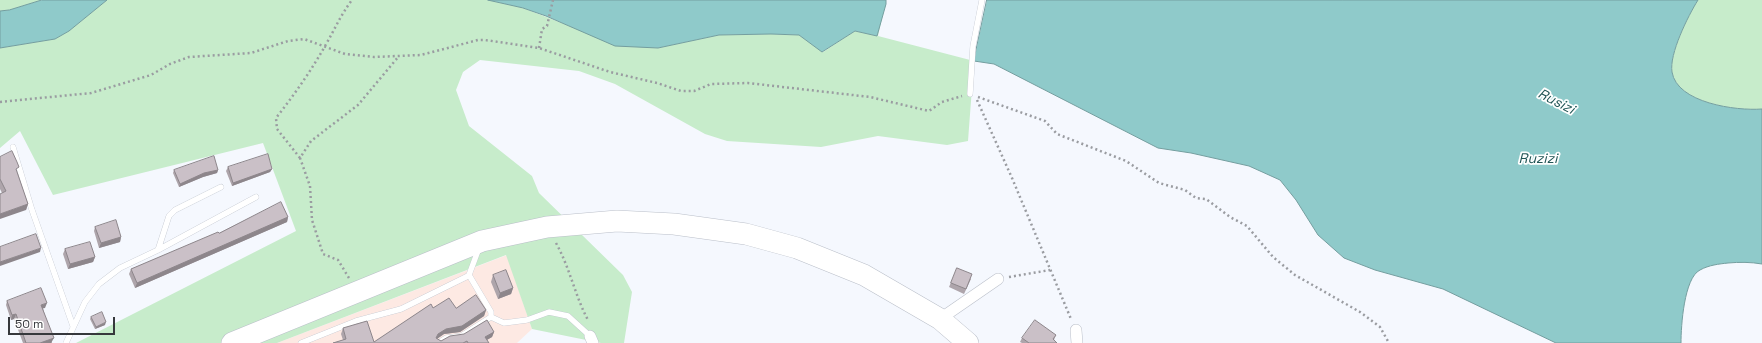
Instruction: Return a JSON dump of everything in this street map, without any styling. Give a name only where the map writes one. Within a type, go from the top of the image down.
[{"type":"highway","points":[[232,343],[482,241],[547,227],[617,221],[674,224],[746,234],[797,248],[864,275],[940,319],[968,343]]},
{"type":"street","points":[[940,319],[998,279]]},
{"type":"street","points":[[1076,330],[1078,343]]},
{"type":"lane","points":[[972,95],[973,46],[982,0]]},
{"type":"lane","points":[[13,147],[37,224],[73,326]]},
{"type":"lane","points":[[158,250],[169,216],[175,210],[220,187]]},
{"type":"lane","points":[[66,343],[85,302],[99,284],[120,268],[158,250],[256,197]]},
{"type":"lane","points":[[301,343],[356,320],[401,309],[469,275],[482,241]]},
{"type":"lane","points":[[469,275],[491,312],[491,317]]},
{"type":"lane","points":[[491,317],[504,323],[527,320],[548,312],[568,316],[592,339]]},
{"type":"lane","points":[[438,343],[446,338],[461,336],[491,317]]},
{"type":"path","points":[[352,0],[338,19],[326,45],[298,89],[276,118],[277,129],[300,158],[310,186],[312,220],[323,254],[338,260],[357,293]]},
{"type":"path","points":[[539,48],[542,29],[547,26],[553,0]]},
{"type":"path","points":[[0,102],[91,93],[151,75],[170,64],[189,57],[251,53],[288,41],[304,39],[326,45],[345,54],[360,56],[421,55],[478,40],[539,48],[610,72],[658,82],[681,91],[694,91],[711,84],[748,83],[870,97],[929,111],[942,102],[972,95],[1045,121],[1057,134],[1126,162],[1159,183],[1185,190],[1196,198],[1206,199],[1230,217],[1247,226],[1273,257],[1295,275],[1360,312],[1380,327],[1389,343]]},
{"type":"path","points":[[300,158],[311,141],[358,106],[399,56]]},
{"type":"path","points":[[972,95],[1012,178],[1076,330]]},
{"type":"path","points":[[547,227],[561,252],[576,295],[590,324]]},
{"type":"path","points":[[998,279],[1050,270]]},
{"type":"shaded area","points":[[507,255],[532,329],[517,343],[277,343]]},
{"type":"green space","points":[[0,0],[42,0],[9,10],[0,11]]},
{"type":"green space","points":[[107,0],[488,0],[523,8],[572,27],[658,48],[719,35],[771,34],[799,35],[823,52],[855,31],[877,36],[886,0],[878,36],[974,61],[968,141],[947,145],[878,136],[821,147],[727,141],[705,134],[615,84],[579,71],[480,60],[463,72],[456,90],[469,126],[532,176],[539,193],[623,275],[632,292],[624,343],[601,343],[532,329],[506,255],[277,343],[76,343],[296,231],[263,143],[53,195],[20,131],[0,148],[0,48],[55,39],[69,31]]},
{"type":"green space","points":[[1698,0],[1762,0],[1762,109],[1738,108],[1709,103],[1696,98],[1676,83],[1672,72],[1673,55],[1689,15]]},
{"type":"water","points":[[42,0],[107,0],[69,31],[55,39],[0,48],[0,11],[9,10]]},
{"type":"water","points":[[488,0],[886,0],[886,4],[877,36],[855,31],[822,52],[799,35],[771,34],[719,35],[658,48],[615,46],[546,16],[523,8]]},
{"type":"water","name":"Ruzizi","points":[[987,0],[1698,0],[1689,15],[1676,46],[1673,55],[1672,72],[1676,83],[1696,98],[1723,106],[1762,109],[1762,264],[1741,262],[1728,263],[1710,266],[1700,270],[1690,282],[1684,303],[1681,343],[1556,343],[1443,289],[1375,270],[1344,258],[1318,235],[1296,200],[1280,180],[1249,166],[1191,153],[1158,148],[994,64],[974,61]]},
{"type":"building","points":[[12,151],[19,167],[16,169],[28,204],[0,214],[0,194],[6,191],[0,179],[0,157]]},
{"type":"building","points":[[268,154],[272,169],[233,183],[228,167]]},
{"type":"building","points":[[214,156],[218,170],[204,173],[180,184],[174,170]]},
{"type":"building","points":[[281,202],[288,217],[137,283],[131,269],[218,232],[219,233]]},
{"type":"building","points":[[116,220],[121,237],[101,243],[95,227]]},
{"type":"building","points":[[36,234],[41,248],[0,262],[0,247]]},
{"type":"building","points":[[90,242],[95,257],[70,264],[65,249]]},
{"type":"building","points":[[957,268],[972,274],[966,289],[951,283]]},
{"type":"building","points":[[506,270],[513,288],[500,293],[493,275]]},
{"type":"building","points":[[41,288],[47,303],[41,305],[54,338],[40,343],[26,343],[16,314],[12,315],[7,301]]},
{"type":"building","points":[[476,295],[486,310],[462,326],[446,329],[438,334],[436,338],[441,341],[450,336],[464,334],[487,320],[494,332],[485,337],[489,343],[468,343],[467,341],[463,343],[333,343],[346,339],[343,328],[367,321],[374,342],[431,304],[433,308],[449,298],[456,308]]},
{"type":"building","points":[[102,312],[106,322],[96,327],[91,317]]},
{"type":"building","points":[[1035,320],[1056,335],[1053,339],[1057,343],[1029,343],[1022,338]]},
{"type":"water label","name":"Rusizi","points":[[1556,102]]}]
